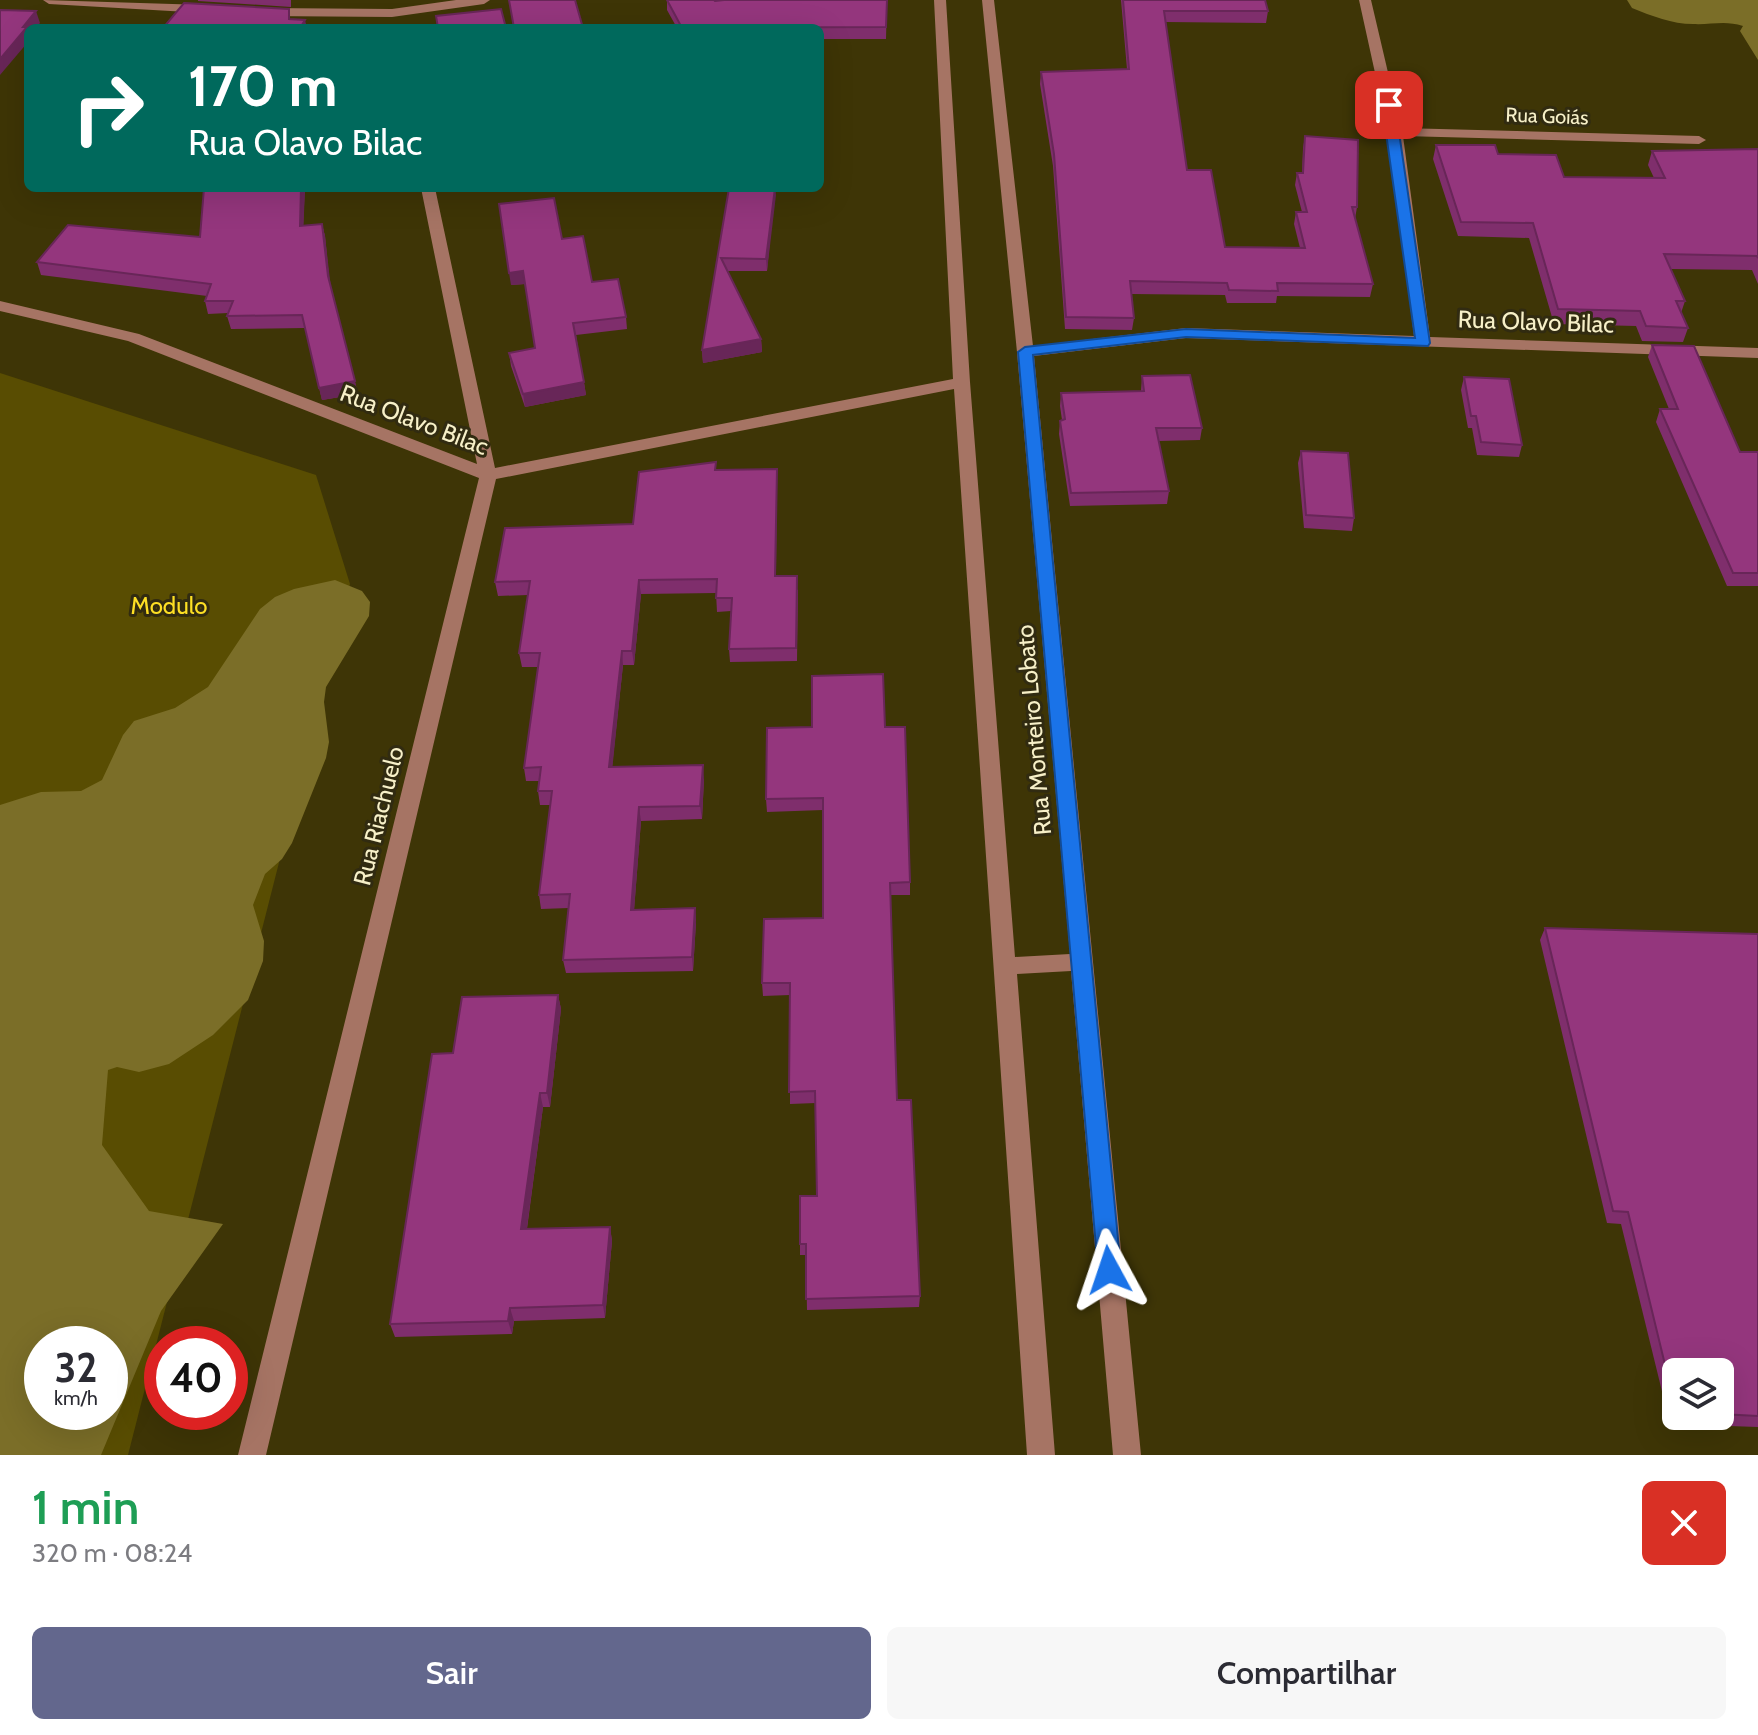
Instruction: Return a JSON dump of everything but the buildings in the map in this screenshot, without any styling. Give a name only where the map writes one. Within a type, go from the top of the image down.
[{"type":"street","points":[[49,0],[220,9]]},
{"type":"street","points":[[252,11],[484,0]]},
{"type":"street","name":"Rua Monteiro Lobato","points":[[940,0],[962,382],[1041,1455]]},
{"type":"street","name":"Rua Monteiro Lobato","points":[[988,0],[1025,352],[1127,1455]]},
{"type":"street","points":[[1365,0],[1395,132],[1423,343]]},
{"type":"street","name":"Rua Goiás","points":[[1395,132],[1699,140]]},
{"type":"street","name":"Rua Riachuelo","points":[[252,1455],[488,475],[429,192]]},
{"type":"street","name":"Rua Olavo Bilac","points":[[0,306],[133,337],[488,475],[962,382]]},
{"type":"street","name":"Rua Olavo Bilac","points":[[1025,352],[1186,333],[1758,353]]},
{"type":"street","points":[[1005,966],[1081,962]]},
{"type":"green space","name":"Modulo","points":[[0,373],[316,475],[350,584],[161,1326],[144,1326],[144,1392],[128,1455],[0,1455]]},
{"type":"shaded area","points":[[1627,0],[1758,0],[1758,60],[1740,31],[1743,26],[1670,21],[1632,8]]},
{"type":"shaded area","points":[[335,580],[362,591],[370,602],[369,616],[326,687],[324,702],[329,742],[326,758],[292,843],[282,859],[265,874],[253,905],[264,941],[263,961],[248,1000],[213,1035],[169,1064],[139,1072],[117,1067],[108,1070],[102,1145],[149,1211],[223,1224],[161,1311],[155,1326],[144,1326],[144,1352],[128,1390],[128,1326],[24,1326],[24,1430],[111,1430],[101,1455],[0,1455],[0,805],[41,792],[81,791],[102,780],[123,735],[134,721],[175,708],[208,687],[260,609],[275,597],[294,589]]},
{"type":"route","points":[[1109,1270],[1025,352],[1186,333],[1423,343],[1389,105]]}]
